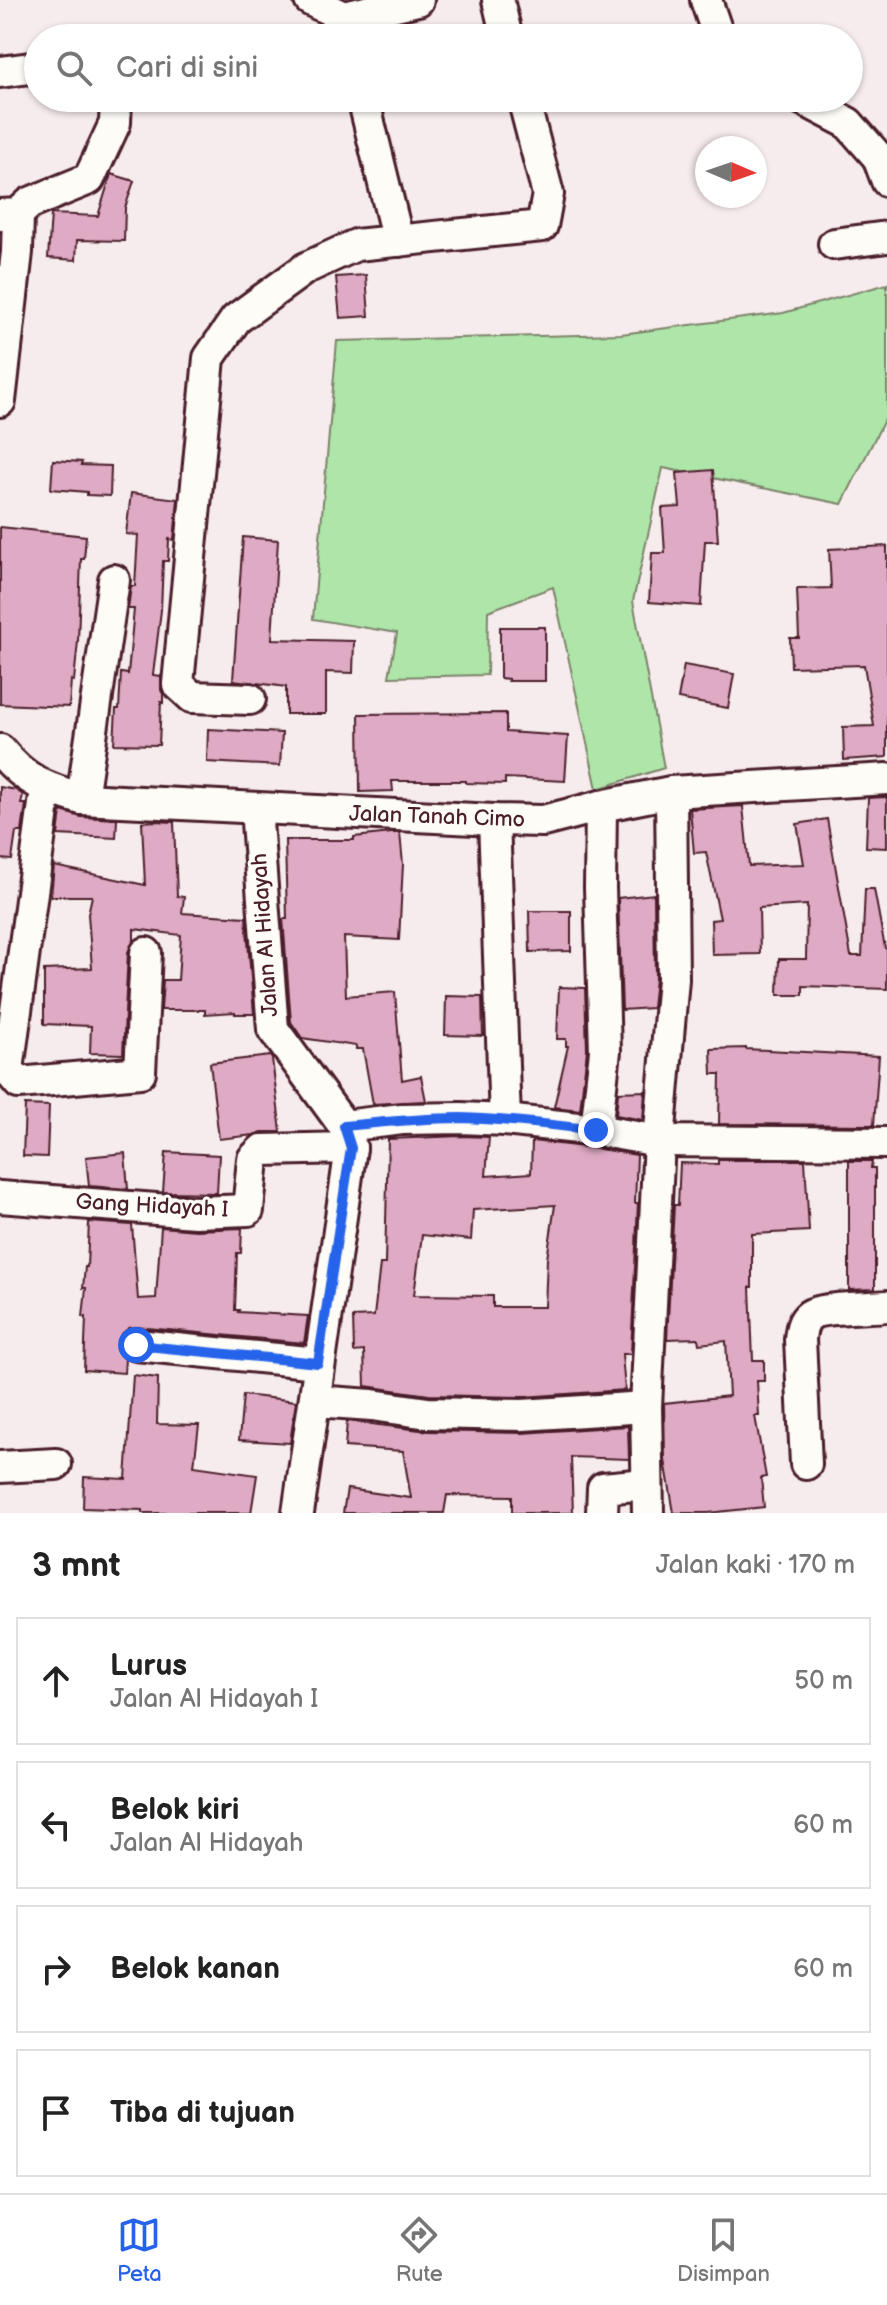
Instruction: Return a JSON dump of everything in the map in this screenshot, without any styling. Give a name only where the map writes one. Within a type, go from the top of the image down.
[{"type":"street","points":[[310,0],[341,24]]},
{"type":"street","points":[[356,24],[418,0]]},
{"type":"street","points":[[498,0],[504,24]]},
{"type":"street","points":[[706,0],[714,24]]},
{"type":"street","points":[[0,72],[24,69]]},
{"type":"street","points":[[0,401],[17,252],[9,214],[89,179],[115,123],[115,112]]},
{"type":"street","points":[[366,112],[398,241]]},
{"type":"street","points":[[250,699],[192,697],[178,684],[209,358],[236,319],[306,268],[356,245],[542,226],[548,194],[527,112]]},
{"type":"street","points":[[827,112],[848,123],[878,157],[887,181]]},
{"type":"street","points":[[834,244],[887,237]]},
{"type":"street","points":[[82,799],[114,580]]},
{"type":"street","name":"Jalan Tanah Cimo","points":[[0,750],[15,769],[46,789],[82,799],[494,820],[543,821],[671,792],[887,779]]},
{"type":"street","points":[[46,789],[8,1070],[19,1083],[140,1072],[146,953]]},
{"type":"street","points":[[602,1501],[647,1499],[646,1407],[659,1141],[673,979],[671,792]]},
{"type":"street","points":[[596,1130],[605,1051],[601,806]]},
{"type":"street","name":"Jalan Al Hidayah","points":[[256,809],[273,1029],[347,1137]]},
{"type":"street","points":[[494,820],[505,1120]]},
{"type":"street","points":[[298,1513],[347,1137],[402,1119],[505,1120],[659,1141],[887,1143]]},
{"type":"street","name":"Gang Hidayah I","points":[[0,1197],[195,1212],[248,1210],[253,1159],[262,1150],[347,1137]]},
{"type":"street","points":[[806,1464],[800,1339],[803,1323],[810,1315],[822,1311],[887,1306]]},
{"type":"street","points":[[136,1345],[318,1363]]},
{"type":"street","points":[[315,1401],[428,1413],[522,1415],[646,1407]]},
{"type":"street","points":[[0,1467],[56,1464]]},
{"type":"green space","points":[[887,284],[887,419],[842,504],[663,468],[633,601],[664,768],[597,789],[553,587],[488,611],[487,675],[389,677],[397,633],[313,619],[337,341],[621,334],[783,313]]},
{"type":"building","points":[[111,174],[134,181],[125,208],[124,241],[77,240],[76,260],[48,258],[51,214],[98,216]]},
{"type":"building","points":[[366,275],[369,316],[340,318],[336,277]]},
{"type":"building","points":[[53,460],[111,466],[110,496],[51,489]]},
{"type":"building","points":[[713,470],[718,541],[705,541],[701,606],[649,602],[652,553],[665,553],[662,508],[680,507],[677,473]]},
{"type":"building","points":[[131,493],[178,499],[174,540],[169,539],[168,561],[163,561],[153,675],[161,676],[163,694],[159,745],[114,744],[121,673],[128,674],[134,609],[128,609],[131,586],[135,586],[138,535],[126,534]]},
{"type":"building","points":[[0,527],[86,536],[84,559],[81,559],[78,641],[69,707],[0,704]]},
{"type":"building","points":[[243,537],[278,540],[272,639],[354,641],[353,673],[326,672],[326,714],[286,714],[286,687],[233,680]]},
{"type":"building","points":[[887,546],[887,757],[844,760],[843,727],[874,726],[864,665],[791,667],[790,638],[799,638],[797,589],[831,588],[829,549]]},
{"type":"building","points":[[500,627],[545,627],[545,681],[508,681],[500,678]]},
{"type":"building","points":[[684,665],[734,674],[728,708],[678,699]]},
{"type":"building","points":[[506,713],[506,732],[568,736],[565,781],[505,778],[505,784],[392,781],[393,791],[360,792],[359,714]]},
{"type":"building","points":[[208,729],[282,733],[280,766],[207,762]]},
{"type":"building","points":[[0,787],[16,790],[23,795],[21,804],[26,804],[22,832],[16,832],[12,860],[0,859]]},
{"type":"building","points":[[887,797],[887,848],[866,847],[868,798]]},
{"type":"building","points":[[743,806],[749,866],[804,864],[797,824],[827,819],[851,956],[862,956],[865,889],[874,889],[887,949],[887,989],[803,986],[803,995],[778,995],[779,959],[806,959],[807,905],[759,908],[760,954],[712,955],[711,920],[720,919],[706,852],[694,853],[690,809]]},
{"type":"building","points":[[61,811],[81,817],[117,819],[116,838],[58,835]]},
{"type":"building","points":[[142,822],[174,822],[177,896],[184,897],[182,913],[246,917],[254,1014],[161,1010],[163,980],[178,980],[181,935],[134,929],[134,940],[128,952],[123,1054],[90,1053],[91,1026],[44,1024],[44,970],[92,968],[88,914],[92,896],[51,896],[54,866],[145,885]]},
{"type":"building","points":[[400,833],[403,864],[399,940],[344,937],[346,996],[395,992],[402,1080],[421,1076],[426,1101],[373,1104],[363,1049],[302,1038],[291,1022],[283,919],[287,919],[285,840],[354,840],[354,837]]},
{"type":"building","points":[[654,894],[655,978],[652,1008],[622,1010],[618,898]]},
{"type":"building","points":[[529,911],[571,911],[571,951],[530,952]]},
{"type":"building","points":[[559,987],[585,988],[587,1050],[580,1110],[554,1107],[568,1046],[566,1039],[557,1039]]},
{"type":"building","points":[[446,996],[482,997],[483,1036],[445,1035]]},
{"type":"building","points":[[746,1048],[879,1056],[874,1125],[719,1124],[720,1074],[712,1074],[711,1049]]},
{"type":"building","points":[[270,1056],[281,1132],[219,1139],[210,1063]]},
{"type":"building","points":[[645,1091],[643,1120],[616,1115],[618,1092]]},
{"type":"building","points":[[25,1105],[49,1106],[47,1157],[23,1156]]},
{"type":"building","points":[[489,1137],[486,1176],[531,1173],[532,1141],[637,1155],[635,1203],[638,1203],[631,1354],[622,1354],[625,1390],[522,1397],[429,1395],[365,1386],[364,1351],[354,1352],[353,1317],[374,1316],[380,1264],[385,1264],[388,1139]],"holes":[[[555,1205],[547,1259],[545,1307],[493,1307],[493,1296],[414,1295],[422,1235],[471,1240],[473,1210]]]},
{"type":"building","points":[[166,1152],[219,1155],[217,1193],[163,1192]]},
{"type":"building","points":[[125,1153],[128,1189],[89,1186],[86,1157]]},
{"type":"building","points":[[718,1160],[805,1160],[809,1231],[752,1234],[750,1287],[753,1360],[764,1360],[764,1381],[757,1381],[759,1416],[755,1416],[766,1477],[761,1478],[764,1507],[674,1513],[665,1460],[664,1403],[729,1396],[726,1341],[699,1344],[698,1338],[667,1339],[674,1205],[678,1205],[680,1163],[718,1164]]},
{"type":"building","points":[[849,1161],[872,1161],[871,1168],[875,1168],[875,1289],[849,1290]]},
{"type":"building","points":[[89,1222],[132,1225],[138,1299],[156,1298],[161,1227],[196,1230],[242,1228],[241,1253],[237,1253],[235,1310],[308,1316],[304,1343],[137,1327],[129,1328],[118,1342],[119,1352],[125,1359],[124,1373],[84,1370],[86,1288],[83,1288]]},
{"type":"building","points":[[133,1375],[158,1378],[157,1424],[199,1425],[194,1466],[257,1475],[251,1513],[142,1513],[142,1510],[83,1508],[84,1477],[126,1479]]},
{"type":"building","points":[[243,1395],[296,1401],[290,1443],[239,1440]]},
{"type":"building","points":[[347,1421],[428,1431],[522,1433],[628,1426],[629,1459],[571,1457],[573,1513],[512,1513],[512,1496],[447,1495],[444,1513],[343,1513],[347,1489],[411,1498],[403,1451],[345,1447]]},
{"type":"route","points":[[136,1345],[318,1363],[351,1148],[344,1126],[402,1119],[461,1118],[596,1130]]}]
